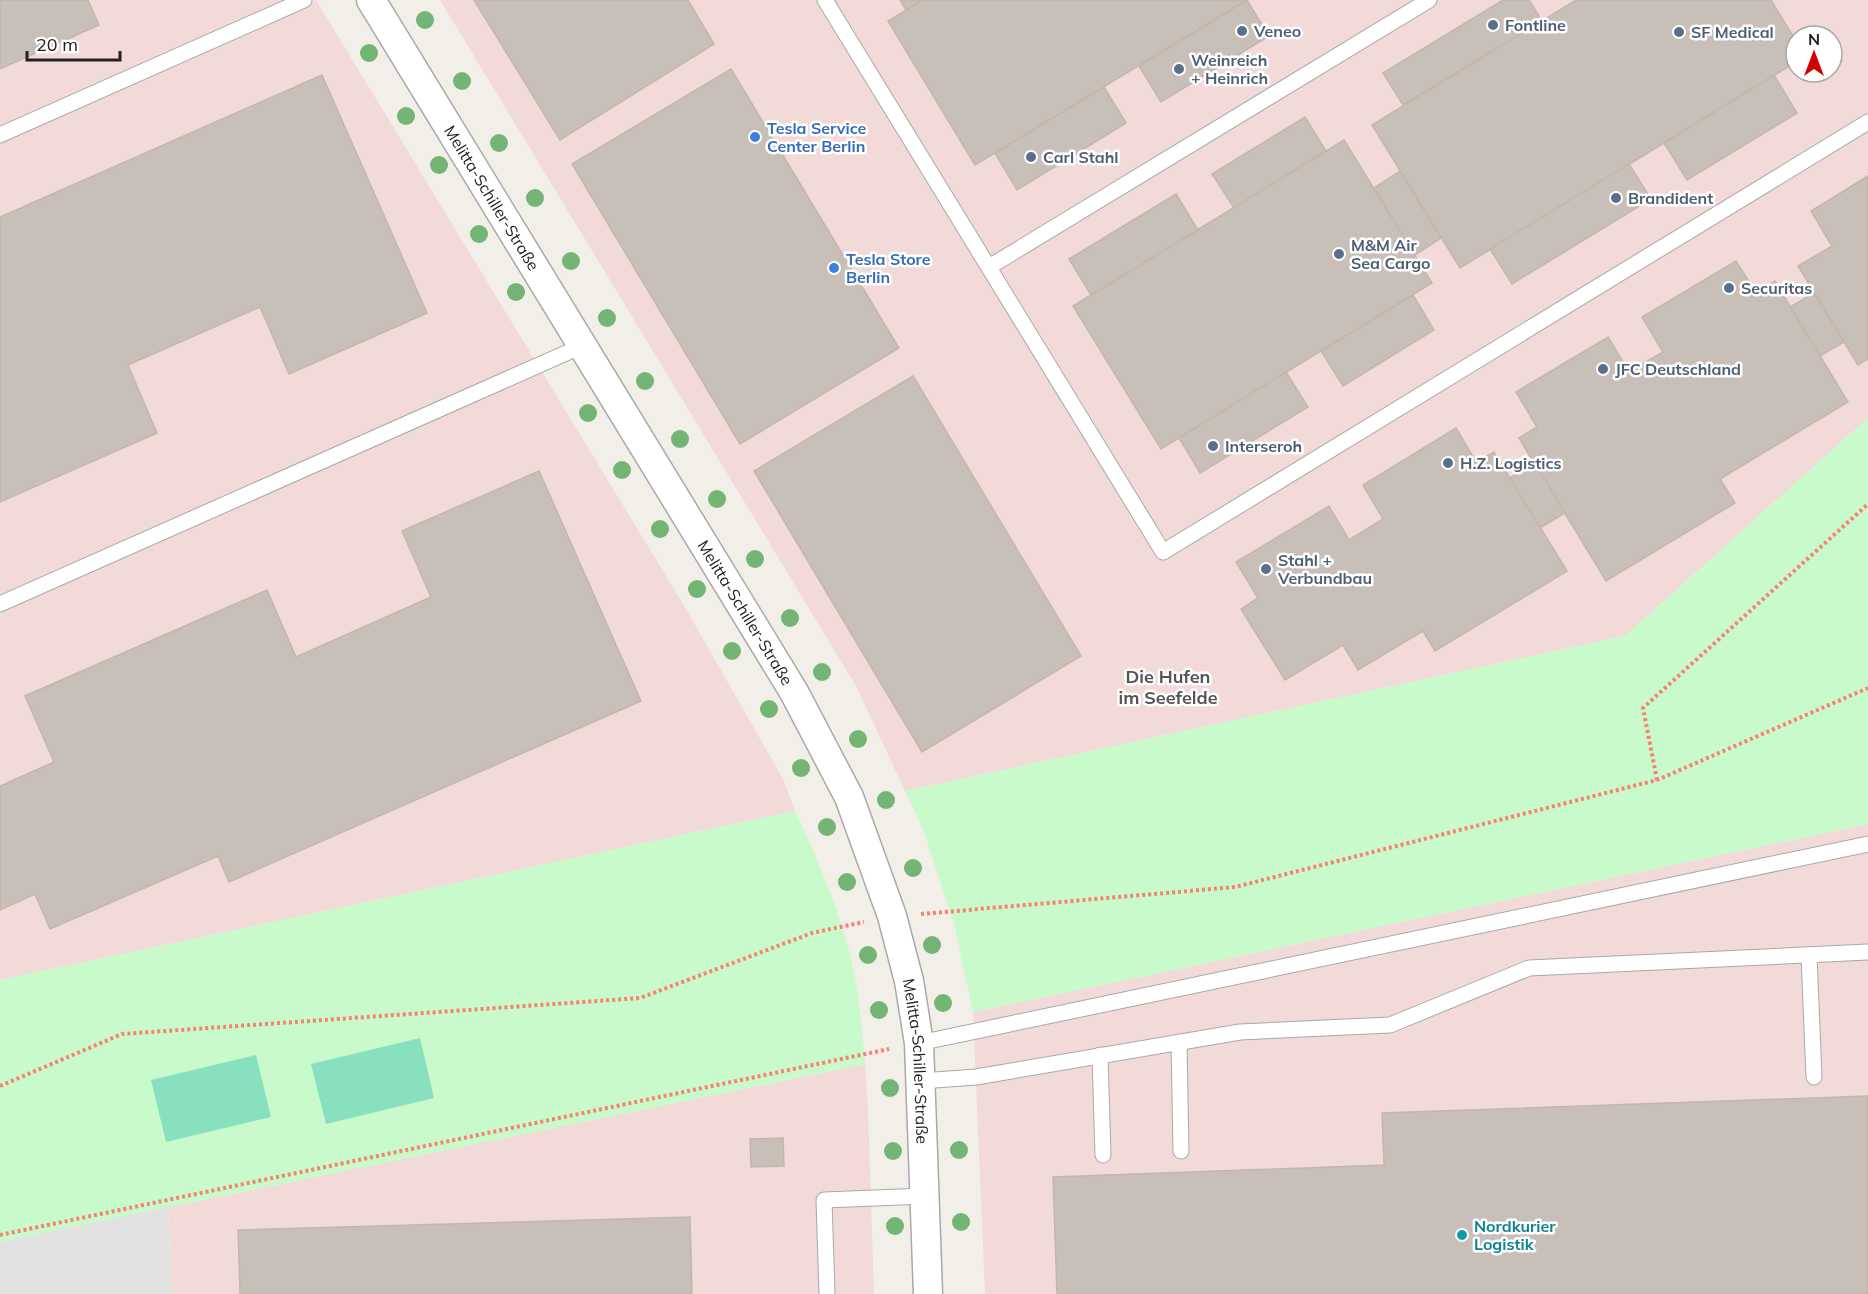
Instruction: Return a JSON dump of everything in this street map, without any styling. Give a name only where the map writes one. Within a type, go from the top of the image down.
[{"type":"street","name":"Melitta-Schiller-Straße","points":[[372,0],[794,692],[849,797],[892,916],[909,981],[919,1043],[928,1294]]},
{"type":"lane","points":[[0,135],[304,0]]},
{"type":"lane","points":[[825,0],[1163,552],[1868,122]]},
{"type":"lane","points":[[989,267],[1429,0]]},
{"type":"lane","points":[[0,604],[582,346]]},
{"type":"lane","points":[[919,1043],[1868,844]]},
{"type":"lane","points":[[921,1081],[976,1077],[1240,1032],[1390,1025],[1529,968],[1868,952]]},
{"type":"lane","points":[[1809,955],[1814,1077]]},
{"type":"lane","points":[[1179,1042],[1181,1151]]},
{"type":"lane","points":[[1100,1055],[1103,1155]]},
{"type":"lane","points":[[827,1294],[824,1200],[925,1196]]},
{"type":"path","points":[[1657,780],[1643,708],[1868,504]]},
{"type":"path","points":[[0,1086],[122,1034],[640,998],[812,933],[892,916],[1235,887],[1657,780],[1868,688]]},
{"type":"path","points":[[0,1235],[919,1043]]},
{"type":"shaded area","points":[[0,0],[316,0],[683,604],[783,779],[795,811],[0,980]]},
{"type":"shaded area","points":[[440,0],[1868,0],[1868,418],[1625,636],[905,791],[856,686]]},
{"type":"shaded area","points":[[1868,824],[1868,1294],[985,1294],[973,1012]]},
{"type":"shaded area","points":[[865,1064],[874,1294],[172,1294],[168,1207]]},
{"type":"shaded area","points":[[168,1207],[172,1294],[0,1294],[0,1242]]},
{"type":"green space","points":[[1868,418],[1868,824],[973,1012],[954,924],[923,829],[905,791],[1625,636]]},
{"type":"green space","points":[[795,811],[826,881],[850,954],[858,995],[865,1064],[0,1242],[0,980]]},
{"type":"green space","points":[[420,1038],[434,1098],[326,1124],[311,1064]]},
{"type":"green space","points":[[256,1055],[271,1117],[166,1142],[151,1080]]},
{"type":"building","points":[[0,0],[88,0],[99,25],[0,69]]},
{"type":"building","points":[[474,0],[688,0],[714,44],[560,140]]},
{"type":"building","points":[[900,0],[923,0],[906,10]]},
{"type":"building","points":[[923,0],[1247,0],[975,165],[888,21]]},
{"type":"building","points":[[1247,0],[1269,36],[1161,102],[1139,66]]},
{"type":"building","points":[[1503,0],[1529,0],[1542,21],[1403,105],[1383,73]]},
{"type":"building","points":[[1576,0],[1771,0],[1786,24],[1784,69],[1460,268],[1372,125]]},
{"type":"building","points":[[731,69],[899,348],[740,444],[572,164]]},
{"type":"building","points":[[322,75],[427,313],[289,374],[260,307],[128,365],[157,433],[0,502],[0,217]]},
{"type":"building","points":[[1774,75],[1797,113],[1687,180],[1664,143]]},
{"type":"building","points":[[1104,87],[1126,123],[1017,190],[995,153]]},
{"type":"building","points":[[1305,117],[1326,151],[1234,208],[1212,174]]},
{"type":"building","points":[[1344,140],[1432,283],[1161,449],[1073,306]]},
{"type":"building","points":[[1629,164],[1651,199],[1512,284],[1490,249]]},
{"type":"building","points":[[1400,171],[1441,238],[1415,255],[1374,188]]},
{"type":"building","points":[[1868,176],[1868,359],[1858,365],[1798,266],[1832,246],[1811,211]]},
{"type":"building","points":[[1176,194],[1198,230],[1091,295],[1069,259]]},
{"type":"building","points":[[1736,261],[1756,293],[1775,281],[1848,402],[1720,479],[1735,503],[1606,581],[1519,438],[1537,427],[1516,392],[1608,337],[1629,372],[1663,352],[1642,317]]},
{"type":"building","points":[[1814,293],[1844,342],[1820,356],[1790,307]]},
{"type":"building","points":[[1413,295],[1434,330],[1343,386],[1321,351]]},
{"type":"building","points":[[1286,372],[1308,407],[1200,473],[1179,438]]},
{"type":"building","points":[[913,376],[1081,656],[922,752],[754,471]]},
{"type":"building","points":[[1456,428],[1476,462],[1494,452],[1567,571],[1435,651],[1423,631],[1358,670],[1343,645],[1285,680],[1241,609],[1258,598],[1236,562],[1329,506],[1349,540],[1383,519],[1363,485]]},
{"type":"building","points":[[1535,463],[1565,513],[1540,528],[1510,478]]},
{"type":"building","points":[[539,471],[641,701],[229,882],[218,856],[50,929],[35,894],[0,910],[0,786],[54,762],[25,696],[267,590],[296,657],[431,597],[402,531]]},
{"type":"building","name":"Nordkurier Logistik","points":[[1868,1096],[1868,1294],[1057,1294],[1053,1177],[1384,1165],[1382,1113]]},
{"type":"building","points":[[783,1138],[784,1166],[751,1167],[750,1139]]},
{"type":"building","points":[[690,1217],[692,1294],[240,1294],[238,1230]]},
{"type":"place","name":"Fontline","points":[[1493,25]]},
{"type":"place","name":"Veneo","points":[[1242,31]]},
{"type":"place","name":"SF Medical","points":[[1679,32]]},
{"type":"place","name":"Weinreich + Heinrich","points":[[1179,69]]},
{"type":"place","name":"Tesla Service Center Berlin","points":[[755,137]]},
{"type":"place","name":"Carl Stahl","points":[[1031,157]]},
{"type":"place","name":"Brandident","points":[[1616,198]]},
{"type":"place","name":"M&M Air Sea Cargo","points":[[1339,254]]},
{"type":"place","name":"Tesla Store Berlin","points":[[834,268]]},
{"type":"place","name":"Securitas","points":[[1729,288]]},
{"type":"place","name":"JFC Deutschland","points":[[1603,369]]},
{"type":"place","name":"Interseroh","points":[[1213,446]]},
{"type":"place","name":"H.Z. Logistics","points":[[1448,463]]},
{"type":"place","name":"Stahl + Verbundbau","points":[[1266,569]]},
{"type":"place","name":"Nordkurier Logistik","points":[[1462,1235]]},
{"type":"district","name":"Die Hufen im Seefelde","points":[[1168,687]]}]
